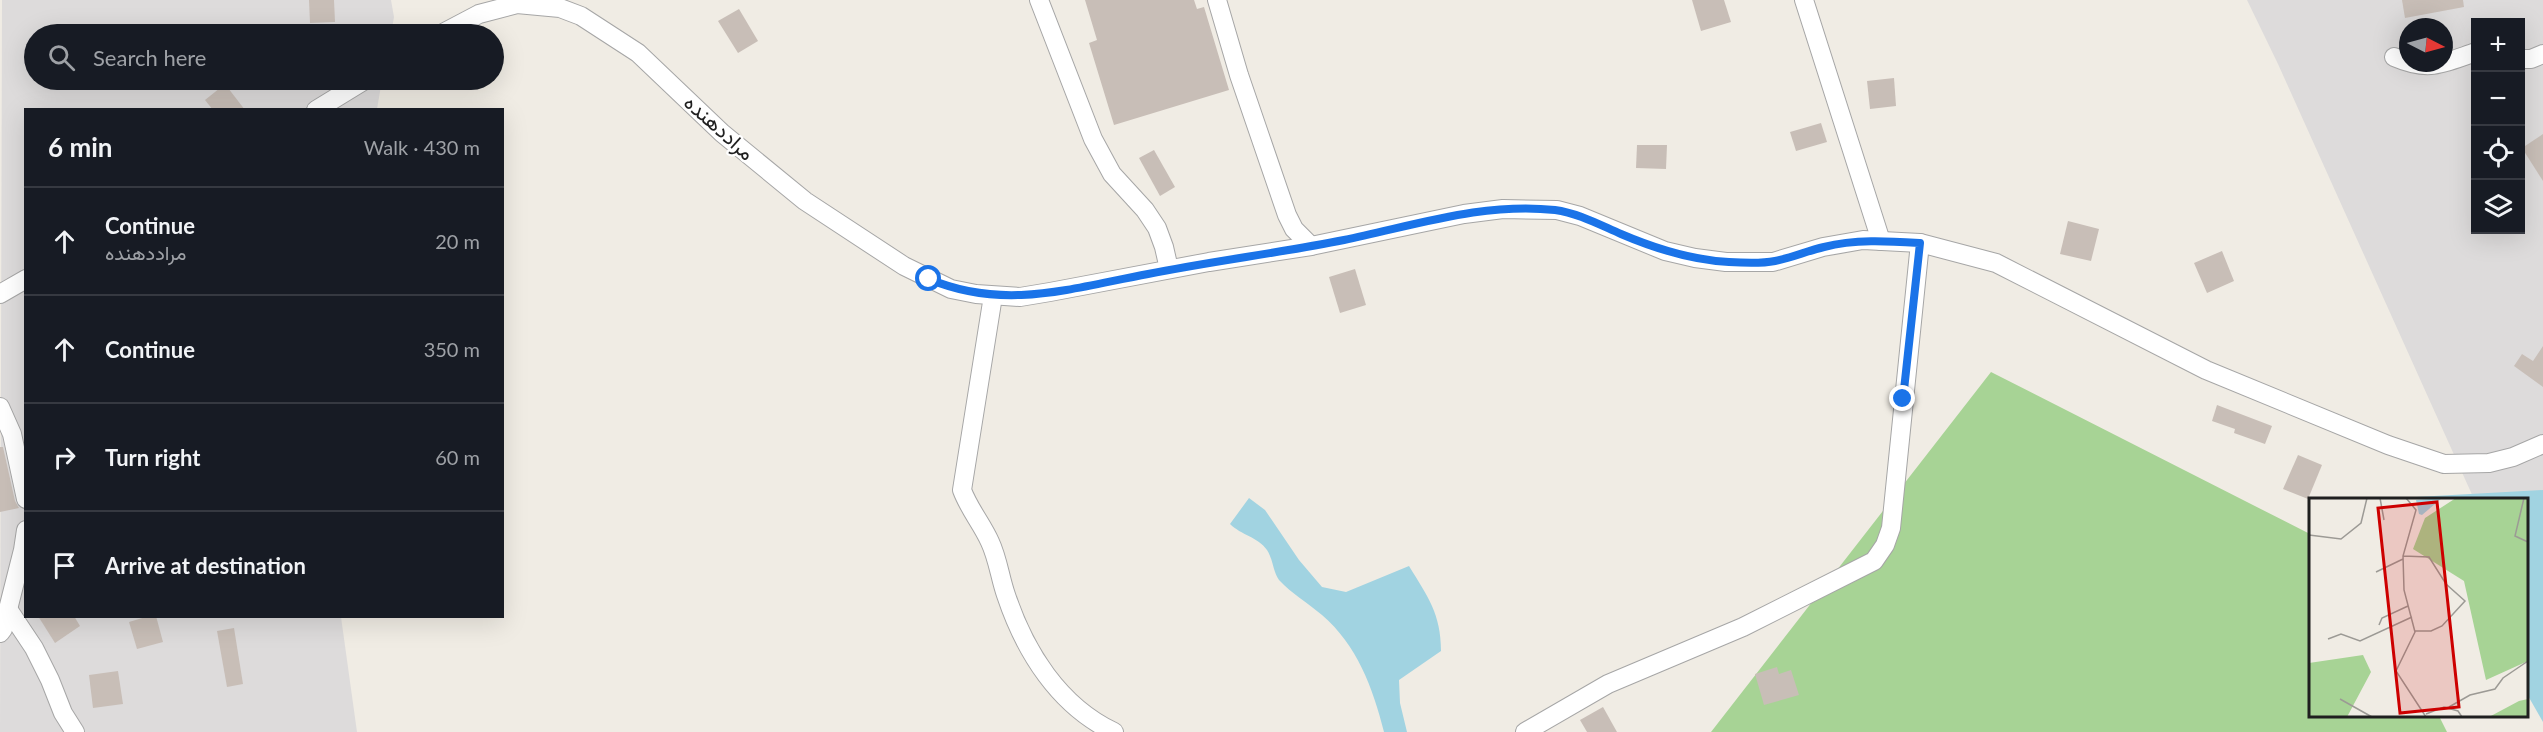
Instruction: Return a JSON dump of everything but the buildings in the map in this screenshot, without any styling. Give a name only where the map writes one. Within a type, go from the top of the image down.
[{"type":"street","points":[[1039,0],[1093,139],[1112,174],[1145,210],[1156,228],[1164,247],[1169,270]]},
{"type":"street","points":[[1217,0],[1239,75],[1287,216],[1294,229],[1311,246]]},
{"type":"street","points":[[1804,0],[1881,241]]},
{"type":"street","name":"مراددهنده","points":[[460,24],[479,14],[517,4],[560,8],[581,16],[638,53],[722,133],[805,201],[904,266],[951,288],[993,296],[1020,297],[1311,246],[1445,217],[1503,209],[1557,210],[1580,216],[1665,251],[1726,262],[1773,262],[1823,247],[1863,240],[1920,243],[1996,263],[2206,370],[2388,445],[2444,464],[2489,463],[2513,457],[2543,444]]},
{"type":"street","points":[[2394,57],[2413,65],[2439,66],[2471,54]]},
{"type":"street","points":[[2525,59],[2543,54]]},
{"type":"street","points":[[319,108],[349,90]]},
{"type":"street","points":[[1525,732],[1608,684],[1743,627],[1874,561],[1885,545],[1891,528],[1920,243]]},
{"type":"street","points":[[0,294],[24,280]]},
{"type":"street","points":[[993,296],[962,490],[968,507],[990,542],[1006,595],[1020,630],[1039,664],[1066,700],[1098,724],[1114,732]]},
{"type":"street","points":[[0,407],[12,434],[24,491]]},
{"type":"street","points":[[0,633],[24,543]]},
{"type":"street","points":[[8,609],[34,648],[51,680],[63,713],[75,732]]},
{"type":"shaded area","points":[[2,0],[391,0],[393,24],[24,24],[24,90],[380,90],[377,108],[24,108],[24,618],[341,618],[357,732],[0,732]]},
{"type":"shaded area","points":[[2247,0],[2543,0],[2543,594],[2528,511],[2528,498],[2474,498]]},
{"type":"green space","points":[[1991,372],[2309,533],[2309,717],[2440,717],[2447,732],[1711,732]]},
{"type":"water","points":[[2543,490],[2543,722],[2528,696],[2528,498],[2414,498]]},
{"type":"water","points":[[1249,498],[1265,510],[1299,560],[1322,587],[1346,592],[1409,566],[1436,616],[1441,651],[1399,680],[1400,703],[1407,732],[1384,732],[1369,684],[1345,640],[1322,615],[1279,580],[1267,550],[1230,524]]},
{"type":"route","points":[[929,279],[951,288],[976,294],[1020,297],[1209,262],[1311,246],[1445,217],[1503,209],[1557,210],[1580,216],[1665,251],[1726,262],[1773,262],[1823,247],[1863,240],[1920,243],[1903,399]]}]
